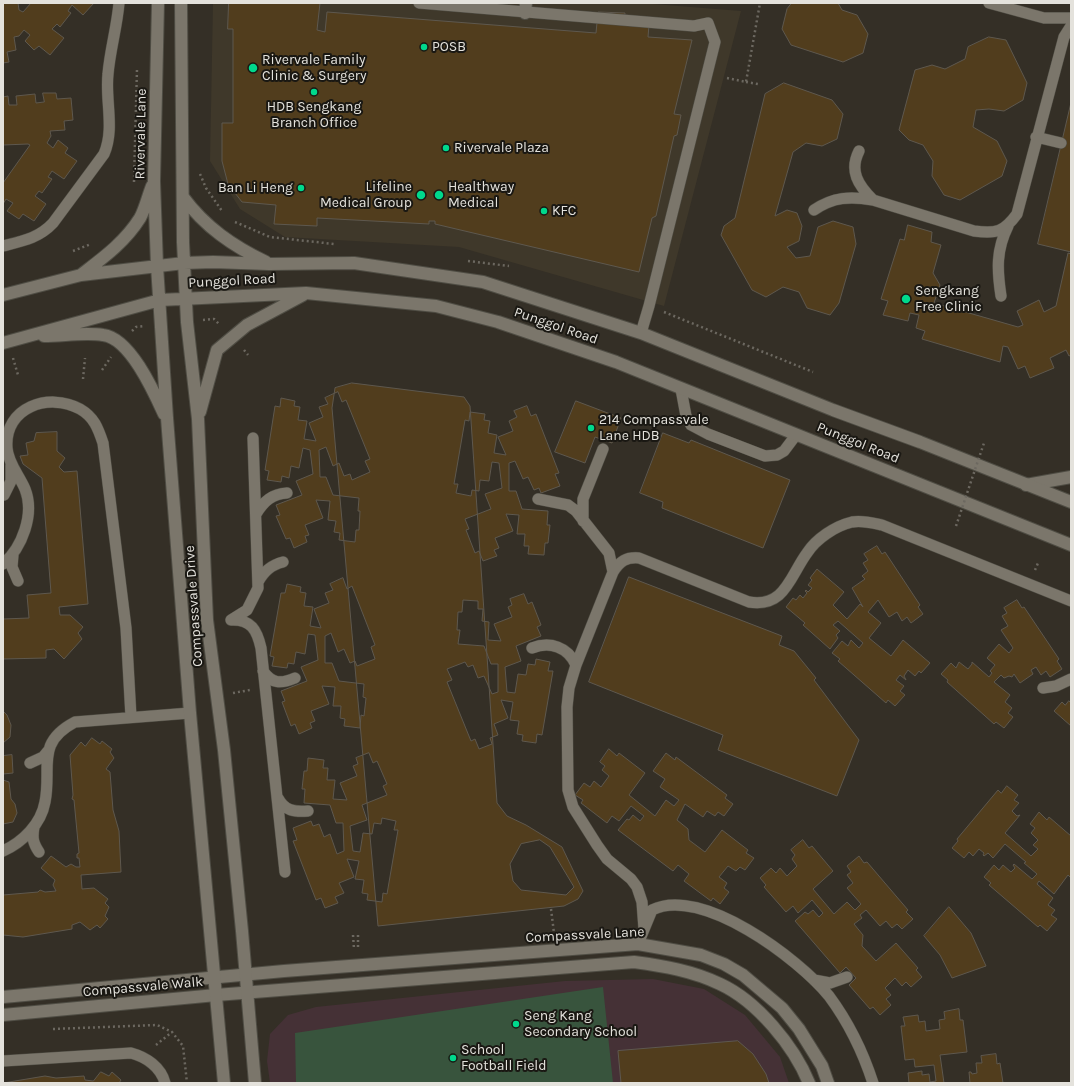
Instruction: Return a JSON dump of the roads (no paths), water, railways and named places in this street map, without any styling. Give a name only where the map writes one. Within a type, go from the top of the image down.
[{"type":"street","name":"Rivervale Lane","points":[[157,266],[154,181],[158,3]]},
{"type":"street","points":[[181,3],[184,197],[182,242],[184,263]]},
{"type":"street","points":[[81,275],[111,252],[128,234],[140,217],[154,181]]},
{"type":"street","points":[[184,197],[194,211],[218,234],[243,251],[269,264]]},
{"type":"street","name":"Punggol Road","points":[[3,295],[81,275],[184,263],[354,263],[483,282],[641,333],[833,410],[1071,502]]},
{"type":"street","name":"Compassvale Drive","points":[[184,263],[186,299],[198,419],[207,620],[224,750],[248,993],[255,1083]]},
{"type":"street","name":"Compassvale Drive","points":[[157,266],[167,418],[190,713],[224,1083]]},
{"type":"street","points":[[198,419],[217,350],[247,325],[306,293]]},
{"type":"street","name":"Punggol Road","points":[[3,343],[160,300],[306,293],[436,306],[498,322],[616,362],[1071,545]]},
{"type":"street","points":[[25,337],[104,335],[113,339],[124,348],[144,373],[167,418]]},
{"type":"street","points":[[1026,485],[1071,477]]},
{"type":"street","name":"Compassvale Lane","points":[[3,997],[284,971],[638,944],[701,955],[724,964],[743,975],[782,1008],[799,1029],[822,1066],[828,1083]]},
{"type":"street","name":"Compassvale Walk","points":[[3,1015],[216,995],[634,962],[665,966],[692,973],[722,984],[751,1005],[776,1030],[804,1071],[809,1083]]},
{"type":"lane","points":[[3,246],[32,238],[44,232],[54,223],[104,154],[108,144],[109,133],[108,75],[119,3]]},
{"type":"lane","points":[[419,3],[526,8],[694,26],[708,23],[715,42],[641,333]]},
{"type":"lane","points":[[989,3],[1044,18],[1071,18]]},
{"type":"lane","points":[[1001,296],[997,257],[1002,238],[1017,214],[1036,137],[1064,37],[1071,26]]},
{"type":"lane","points":[[1036,137],[1061,143]]},
{"type":"lane","points":[[859,151],[855,160],[854,170],[864,191],[873,200]]},
{"type":"lane","points":[[814,210],[824,203],[839,198],[856,197],[873,200],[974,231],[988,233],[1000,231],[1009,225]]},
{"type":"lane","points":[[681,389],[686,416],[691,425],[708,434],[765,456],[777,455],[784,451],[796,435]]},
{"type":"lane","points":[[4,495],[11,481],[11,464],[7,448],[8,433],[14,419],[26,408],[40,402],[56,401],[72,405],[86,413],[97,424],[103,443],[126,628],[131,717]]},
{"type":"lane","points":[[253,438],[258,582],[256,593],[247,610],[231,620],[240,620],[250,623],[257,632],[278,798],[285,872]]},
{"type":"lane","points":[[583,521],[583,499],[603,449]]},
{"type":"lane","points":[[11,464],[25,490],[28,506],[26,524],[13,555],[12,567],[18,581]]},
{"type":"lane","points":[[256,514],[267,499],[287,493]]},
{"type":"lane","points":[[538,499],[568,505],[609,553],[613,572]]},
{"type":"lane","points":[[644,929],[642,902],[637,887],[631,879],[607,859],[573,807],[570,798],[567,707],[569,688],[576,665],[613,572],[620,562],[626,558],[639,558],[749,602],[766,602],[782,593],[789,585],[807,552],[826,534],[852,522],[866,522],[882,525],[1071,601]]},
{"type":"lane","points":[[3,564],[13,555]]},
{"type":"lane","points":[[258,582],[265,571],[283,562]]},
{"type":"lane","points":[[532,648],[541,644],[560,648],[568,653],[576,665]]},
{"type":"lane","points":[[263,671],[268,678],[274,682],[281,683],[295,678]]},
{"type":"lane","points":[[1043,688],[1056,686],[1071,678]]},
{"type":"lane","points":[[30,763],[43,757],[54,739],[64,728],[76,722],[190,713]]},
{"type":"lane","points":[[3,851],[23,839],[34,827],[42,813],[45,801],[48,751]]},
{"type":"lane","points":[[278,798],[290,811],[308,811]]},
{"type":"lane","points":[[34,827],[32,837],[34,845],[39,852]]},
{"type":"lane","points":[[638,944],[652,910],[659,907],[681,905],[695,908],[725,919],[754,933],[786,954],[829,996],[854,1034],[867,1063],[873,1083]]},
{"type":"lane","points":[[813,980],[830,983],[847,977]]},
{"type":"lane","points":[[3,1061],[119,1053],[143,1056],[155,1065],[165,1083]]},
{"type":"place","name":"POSB","points":[[424,47]]},
{"type":"place","name":"Rivervale Family Clinic & Surgery","points":[[253,68]]},
{"type":"place","name":"HDB Sengkang Branch Office","points":[[314,92]]},
{"type":"place","name":"Rivervale Plaza","points":[[446,148]]},
{"type":"place","name":"Ban Li Heng","points":[[301,188]]},
{"type":"place","name":"Lifeline Medical Group","points":[[421,195]]},
{"type":"place","name":"Healthway Medical","points":[[439,195]]},
{"type":"place","name":"KFC","points":[[544,211]]},
{"type":"place","name":"Sengkang Free Clinic","points":[[906,299]]},
{"type":"place","name":"214 Compassvale Lane HDB","points":[[591,428]]},
{"type":"place","name":"Seng Kang Secondary School","points":[[516,1024]]},
{"type":"place","name":"School Football Field","points":[[453,1058]]}]
